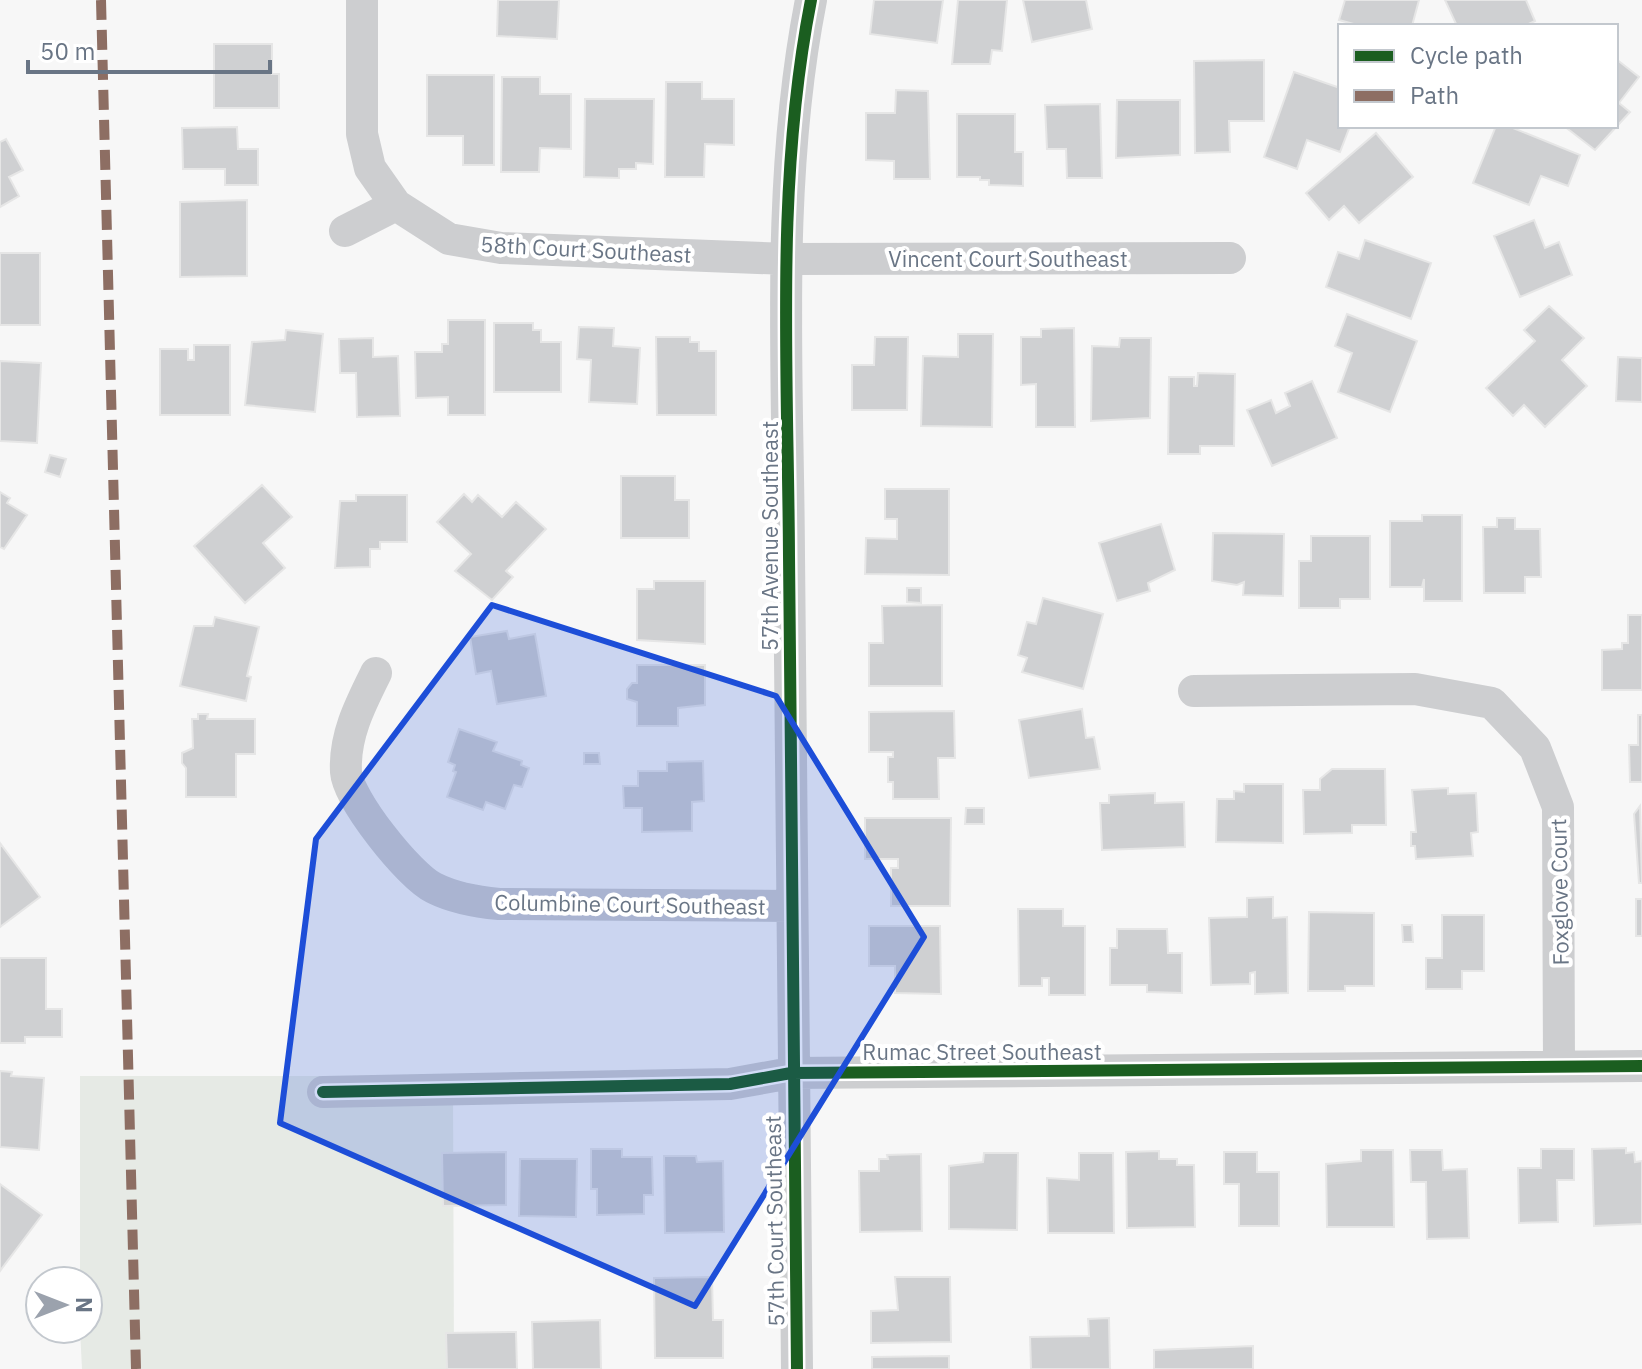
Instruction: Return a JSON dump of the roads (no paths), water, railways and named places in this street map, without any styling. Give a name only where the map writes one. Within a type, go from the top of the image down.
[{"type":"street","name":"58th Court Southeast","points":[[362,0],[362,134],[370,168],[396,205],[449,239],[501,248],[787,259]]},
{"type":"street","name":"57th Avenue Southeast","points":[[791,1073],[786,203],[811,0]]},
{"type":"street","points":[[345,231],[396,205]]},
{"type":"street","name":"Vincent Court Southeast","points":[[787,259],[1230,258]]},
{"type":"street","name":"Columbine Court Southeast","points":[[376,673],[358,709],[348,740],[346,776],[372,824],[405,865],[433,888],[472,901],[499,904],[792,906]]},
{"type":"street","name":"Foxglove Court","points":[[1194,691],[1415,689],[1492,703],[1535,748],[1558,807],[1559,1066]]},
{"type":"street","name":"Rumac Street Southeast","points":[[323,1092],[730,1084],[791,1073],[1642,1066]]},
{"type":"street","name":"57th Court Southeast","points":[[791,1073],[797,1369]]}]
